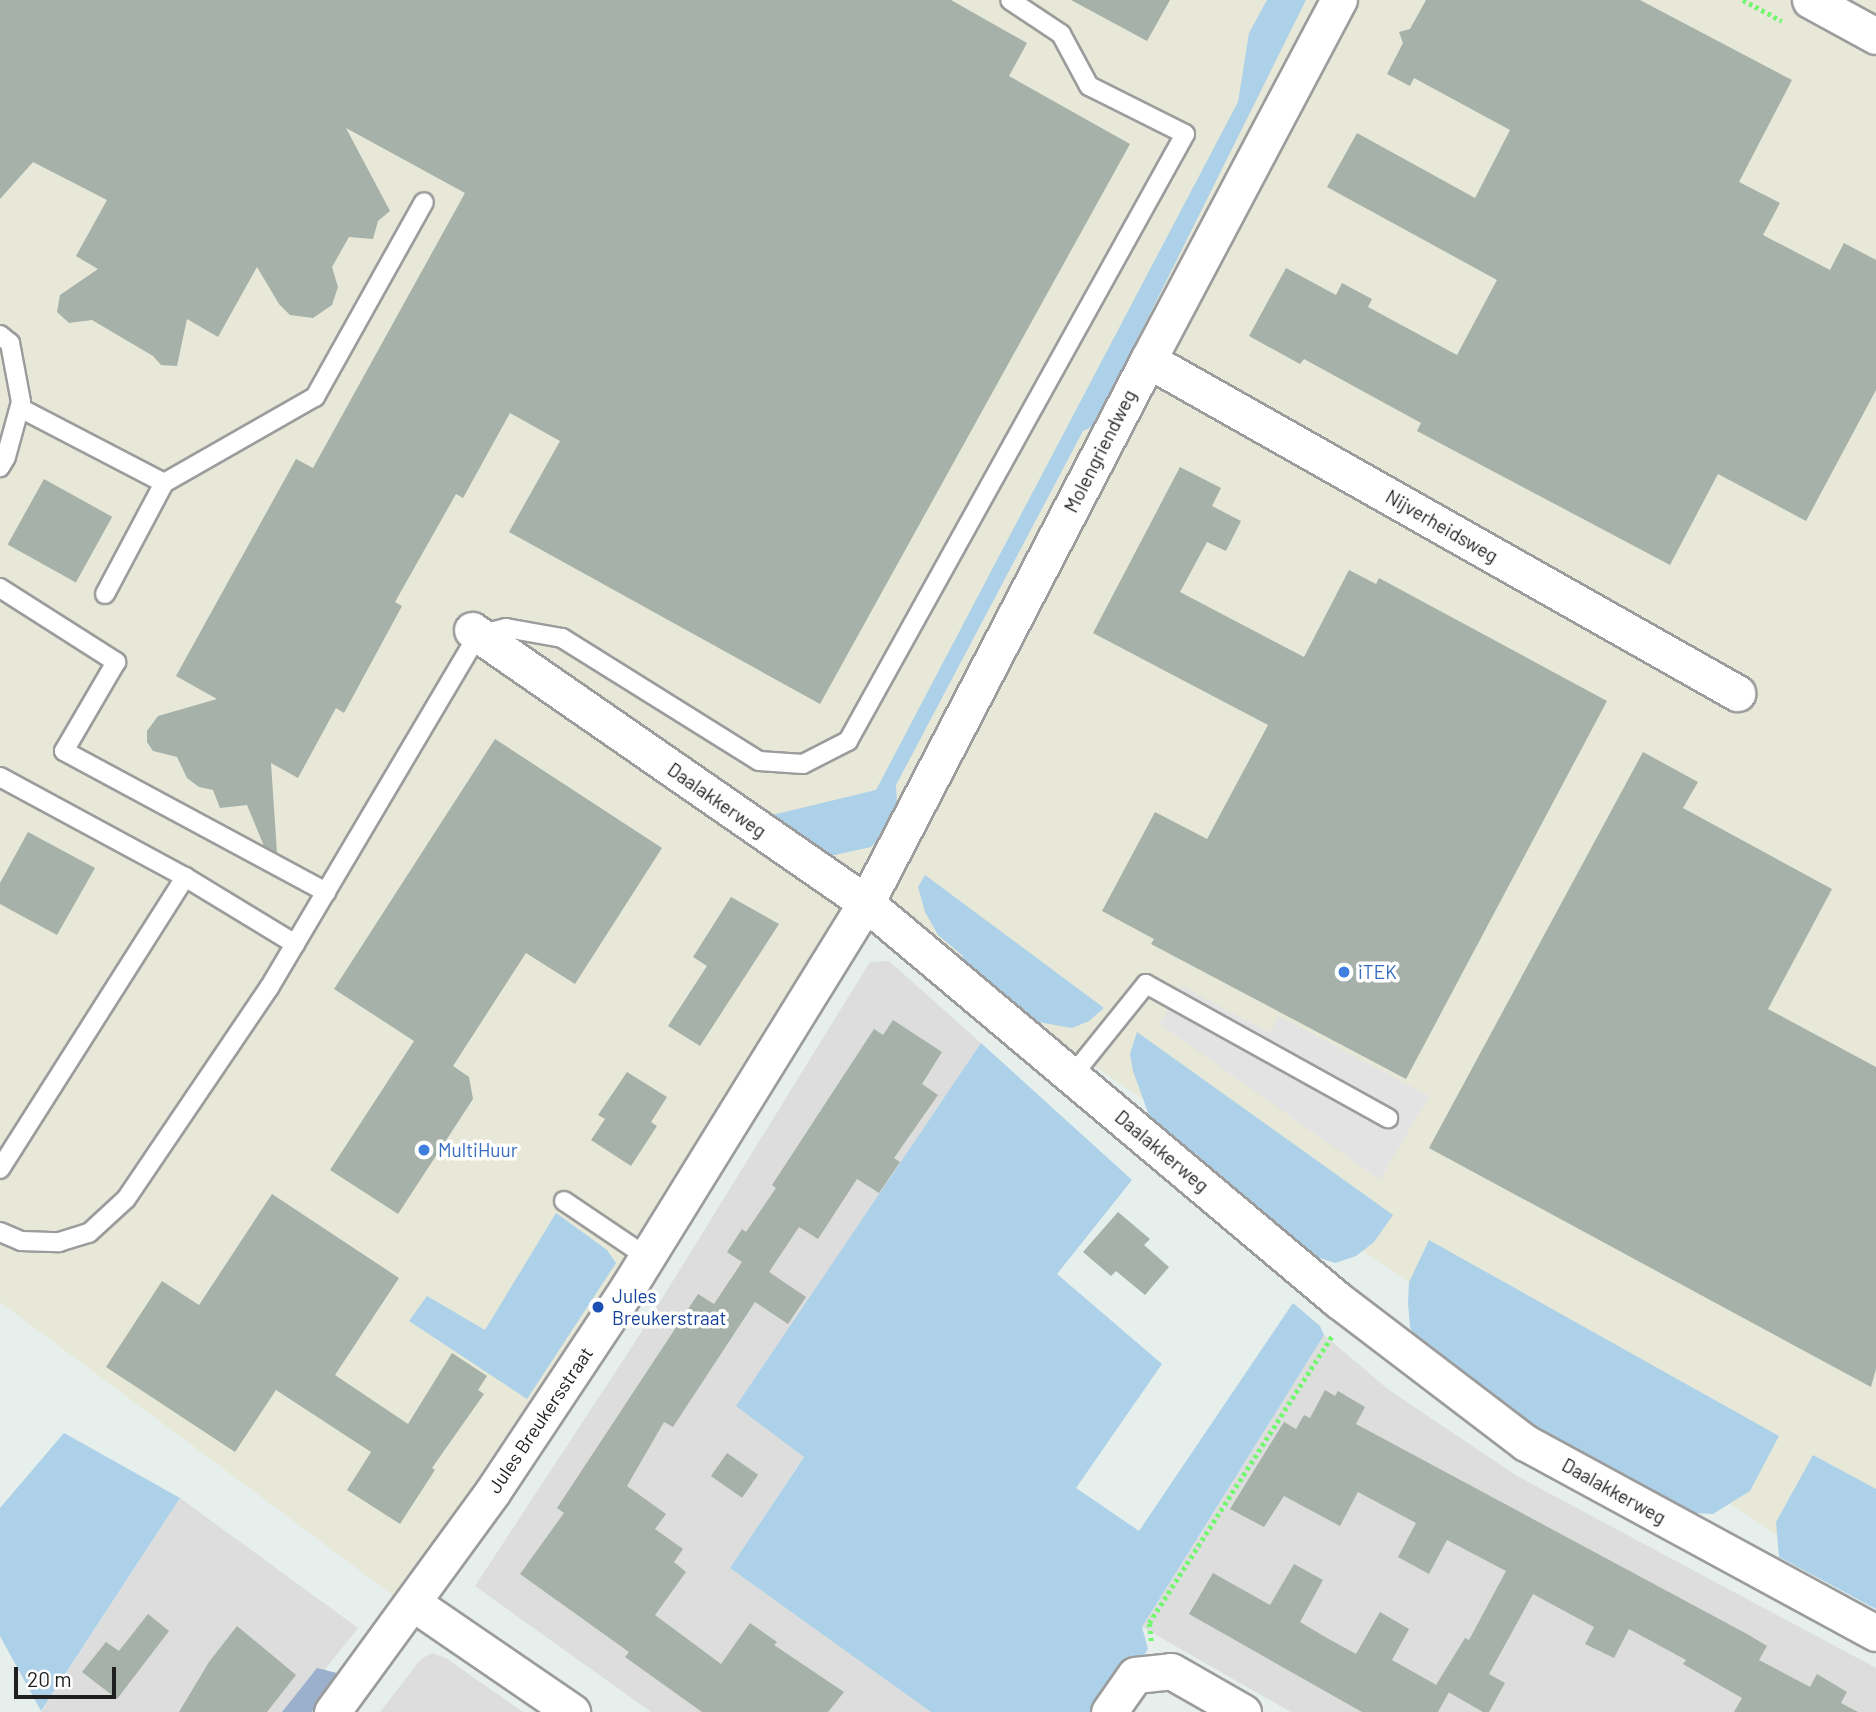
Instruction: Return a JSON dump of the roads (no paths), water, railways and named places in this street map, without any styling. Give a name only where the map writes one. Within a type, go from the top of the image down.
[{"type":"street","name":"Molengriendweg","points":[[866,903],[1148,360],[1339,0]]},
{"type":"street","points":[[1810,0],[1876,36]]},
{"type":"street","name":"Nijverheidsweg","points":[[1148,360],[1737,693]]},
{"type":"street","name":"Daalakkerweg","points":[[475,632],[866,903],[1350,1309],[1526,1443],[1876,1633]]},
{"type":"street","name":"Jules Breukersstraat","points":[[332,1712],[501,1479],[647,1257],[866,903]]},
{"type":"street","points":[[413,1603],[572,1712]]},
{"type":"street","points":[[1110,1712],[1135,1675],[1171,1671],[1243,1712]]},
{"type":"lane","points":[[0,1232],[21,1241],[59,1242],[89,1233],[126,1199],[269,988],[475,632],[506,628],[562,638],[760,761],[803,764],[848,741],[1185,134],[1090,86],[1061,34],[1010,0]]},
{"type":"lane","points":[[105,594],[164,483],[316,397],[424,202]]},
{"type":"lane","points":[[0,335],[10,343],[21,402],[6,457],[0,467]]},
{"type":"lane","points":[[20,408],[164,483]]},
{"type":"lane","points":[[0,588],[116,662],[64,751],[326,892]]},
{"type":"lane","points":[[0,777],[185,877],[295,944]]},
{"type":"lane","points":[[0,1169],[185,877]]},
{"type":"lane","points":[[1072,1076],[1146,984],[1388,1118]]},
{"type":"lane","points":[[564,1201],[647,1257]]},
{"type":"place","name":"iTEK","points":[[1344,972]]},
{"type":"place","name":"MultiHuur","points":[[424,1150]]},
{"type":"place","name":"Jules Breukerstraat","points":[[598,1307]]}]
